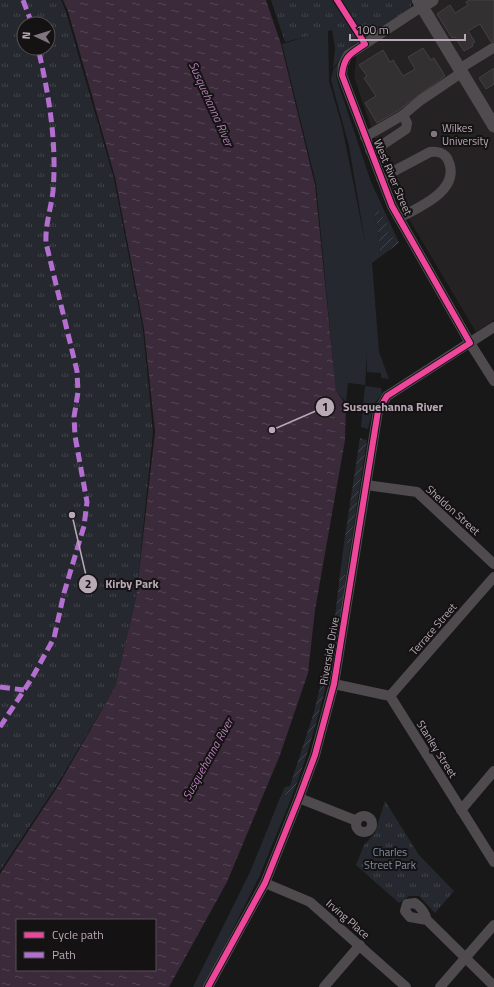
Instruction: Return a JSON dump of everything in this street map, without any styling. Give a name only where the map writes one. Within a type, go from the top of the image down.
[{"type":"main road","points":[[424,2],[460,71],[494,126]]},
{"type":"street","name":"West River Street","points":[[424,2],[348,55],[343,65],[342,75],[381,178],[399,218],[470,343],[494,381]]},
{"type":"street","points":[[365,137],[403,115],[421,100],[493,48]]},
{"type":"street","points":[[370,150],[382,145],[406,129],[407,123],[403,115]]},
{"type":"street","points":[[381,178],[430,152],[437,151],[446,156],[449,162],[451,172],[444,189],[428,202],[399,218]]},
{"type":"street","name":"Riverside Drive","points":[[208,987],[265,883],[300,798],[315,755],[334,684],[378,411],[387,396],[494,327]]},
{"type":"street","name":"Sheldon Street","points":[[366,485],[418,492],[494,564]]},
{"type":"street","name":"Terrace Street","points":[[390,696],[494,577]]},
{"type":"street","points":[[334,684],[390,696]]},
{"type":"street","name":"Stanley Street","points":[[390,696],[494,862]]},
{"type":"street","points":[[461,810],[494,770]]},
{"type":"street","points":[[300,798],[357,821]]},
{"type":"street","name":"Irving Place","points":[[265,883],[310,902],[406,987]]},
{"type":"street","points":[[427,920],[464,959],[494,986]]},
{"type":"street","points":[[440,987],[494,925]]},
{"type":"street","points":[[324,987],[360,945]]},
{"type":"shaded area","name":"Wilkes University","points":[[430,0],[494,0],[494,320],[476,332],[393,192],[354,77],[358,44]]},
{"type":"green space","points":[[0,0],[61,0],[66,12],[114,179],[143,330],[153,432],[136,598],[115,687],[57,785],[0,871]]},
{"type":"green space","points":[[271,0],[410,0],[412,3],[410,9],[353,45],[333,68],[335,48],[332,30],[285,42]]},
{"type":"green space","points":[[328,31],[329,81],[342,126],[366,247],[349,146],[331,80],[333,70],[339,62],[336,75],[338,83],[371,182],[396,236],[394,238],[389,235],[386,220],[379,215],[378,209],[374,213],[378,229],[380,257],[372,263],[379,352],[389,379],[381,378],[381,373],[367,372],[367,352],[365,385],[348,383],[346,402],[336,392],[316,184],[282,44]]},
{"type":"green space","points":[[375,208],[378,209],[380,215],[386,220],[389,235],[394,238],[396,236],[399,243],[380,257],[378,229],[374,213]]},
{"type":"green space","points":[[365,386],[381,388],[382,394],[374,404],[368,429],[361,427]]},
{"type":"green space","points":[[360,438],[367,440],[351,543],[344,543]]},
{"type":"green space","points":[[344,543],[351,543],[346,575],[340,574]]},
{"type":"green space","points":[[340,574],[346,575],[332,660],[318,717],[291,799],[282,793],[285,787],[290,786],[314,712],[333,634]]},
{"type":"green space","points":[[282,793],[291,799],[260,875],[204,987],[193,987],[250,872]]},
{"type":"green space","name":"Charles Street Park","points":[[385,801],[419,855],[454,891],[435,913],[419,896],[409,896],[399,903],[356,865],[364,845],[375,833]]},
{"type":"water","points":[[63,0],[266,0],[281,44],[315,185],[336,391],[346,405],[345,440],[315,610],[308,673],[280,755],[227,882],[169,987],[0,987],[0,874],[58,786],[115,687],[136,598],[155,432],[144,329],[115,177],[68,11]]},
{"type":"building","points":[[470,0],[494,0],[494,42],[491,42],[480,24],[468,31],[475,42],[472,44],[473,46],[464,51],[455,37],[452,38],[437,14],[450,5],[455,13],[468,5],[466,2]]},
{"type":"building","points":[[423,48],[431,60],[434,58],[445,76],[399,110],[377,123],[365,103],[376,96],[364,78],[367,76],[359,65],[383,50],[390,62],[393,60],[403,76],[415,69],[408,57]]},
{"type":"building","points":[[494,68],[494,84],[486,89],[479,78]]},
{"type":"marked path","points":[[23,0],[29,16]]},
{"type":"marked path","points":[[0,727],[32,678],[54,638],[64,593],[84,526],[87,502],[75,436],[74,417],[78,392],[77,371],[46,243],[47,223],[53,191],[54,155],[49,101],[40,56]]},
{"type":"marked path","points":[[0,687],[24,690]]},
{"type":"cycle path","points":[[208,987],[265,883],[315,755],[334,684],[378,411],[387,396],[470,343],[392,206],[342,75],[346,59],[355,50],[365,44],[337,0]]},
{"type":"place","name":"Wilkes University","points":[[434,134]]},
{"type":"place","name":"Susquehanna River","points":[[272,430]]},
{"type":"place","name":"Kirby Park","points":[[72,515]]}]
